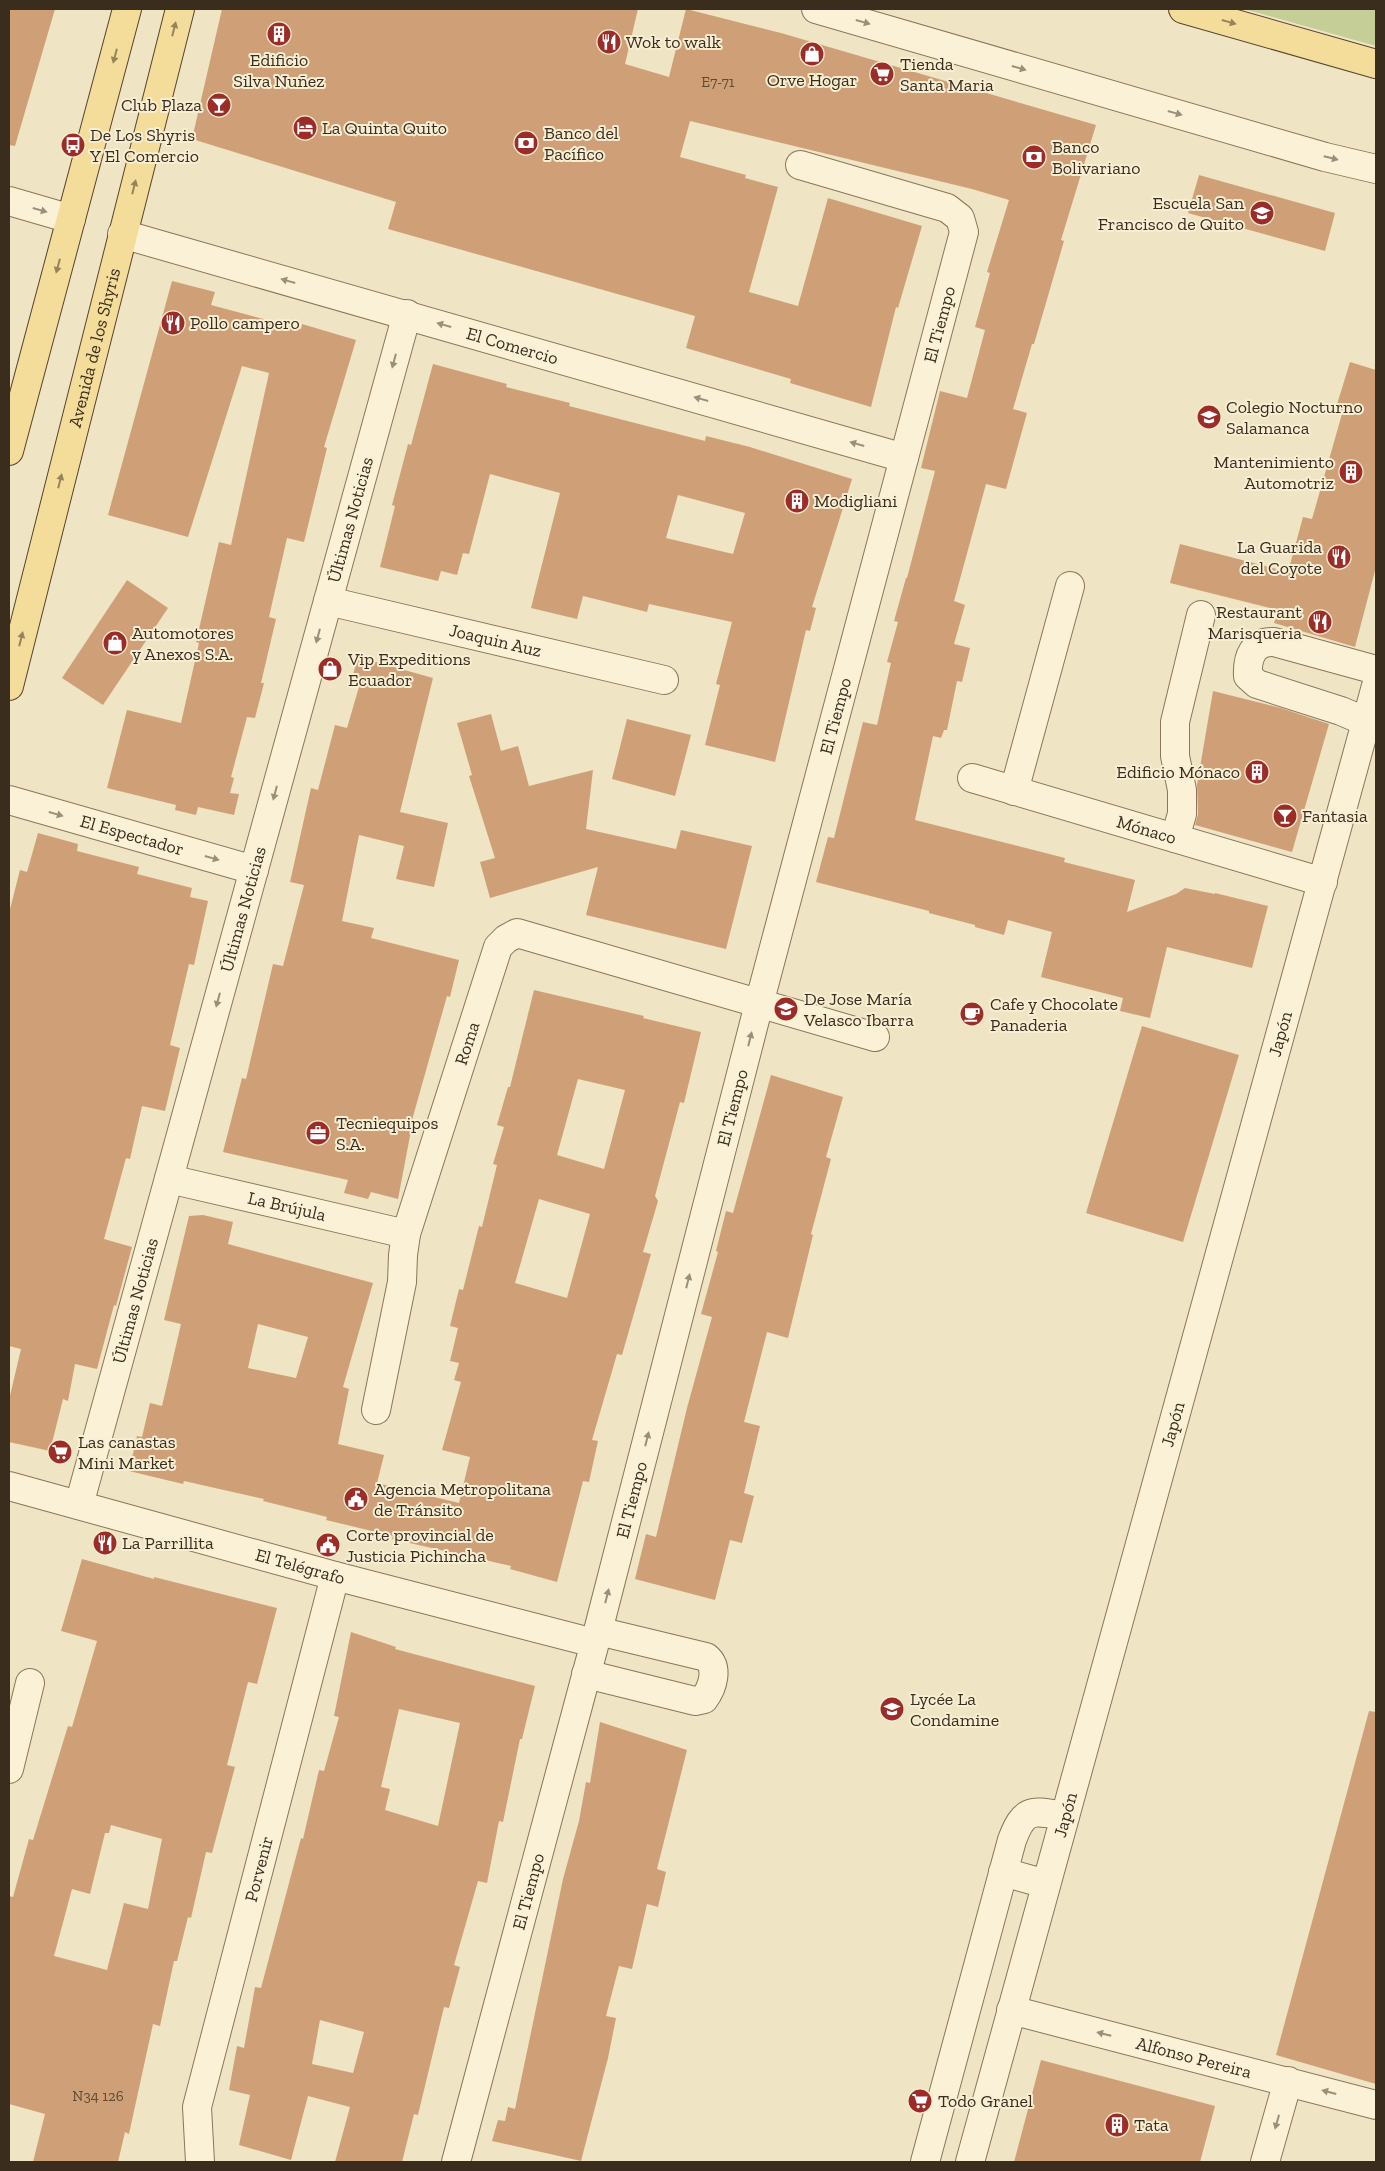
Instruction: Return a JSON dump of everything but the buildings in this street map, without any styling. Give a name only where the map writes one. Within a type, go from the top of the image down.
[{"type":"main road","points":[[9,451],[127,9]]},
{"type":"main road","name":"Avenida de los Shyris","points":[[9,686],[180,9]]},
{"type":"main road","points":[[1182,9],[1376,64]]},
{"type":"street","points":[[816,9],[1376,170]]},
{"type":"street","name":"El Tiempo","points":[[456,2162],[596,1637],[759,1004],[964,232],[960,218],[947,208],[800,165]]},
{"type":"street","points":[[9,201],[71,219]]},
{"type":"street","name":"El Comercio","points":[[122,234],[407,314],[904,458]]},
{"type":"street","name":"Últimas Noticias","points":[[79,1505],[407,314]]},
{"type":"street","points":[[1014,791],[1070,586]]},
{"type":"street","name":"Joaquin Auz","points":[[328,601],[664,680]]},
{"type":"street","points":[[1175,838],[1182,814],[1182,790],[1175,756],[1175,722],[1201,616]]},
{"type":"street","points":[[1366,722],[1341,711],[1257,684],[1248,676],[1247,665],[1251,652],[1258,645],[1264,642],[1274,642],[1376,670]]},
{"type":"street","name":"Japón","points":[[970,2162],[1376,686]]},
{"type":"street","name":"Mónaco","points":[[972,778],[1323,882]]},
{"type":"street","name":"El Espectador","points":[[9,800],[254,870]]},
{"type":"street","name":"Roma","points":[[376,1410],[402,1282],[406,1234],[498,947],[506,939],[517,932],[875,1037]]},
{"type":"street","name":"La Brújula","points":[[169,1179],[406,1234]]},
{"type":"street","name":"El Telégrafo","points":[[9,1486],[334,1576],[596,1637],[706,1657],[712,1662],[714,1668],[708,1693],[704,1699],[695,1700],[586,1674]]},
{"type":"street","name":"Porvenir","points":[[200,2162],[197,2107],[334,1576]]},
{"type":"street","points":[[9,1769],[30,1683]]},
{"type":"street","points":[[926,2162],[1012,1840],[1023,1816],[1041,1812],[1065,1816]]},
{"type":"street","points":[[1003,1872],[1046,1884]]},
{"type":"street","name":"Alfonso Pereira","points":[[1011,2010],[1376,2105]]},
{"type":"street","points":[[1266,2162],[1288,2081]]},
{"type":"street","points":[[943,2096],[984,2111]]},
{"type":"green space","points":[[1244,9],[1376,9],[1376,46]]},
{"type":"place","name":"Edificio Silva Nuñez","points":[[279,34]]},
{"type":"place","name":"Wok to walk","points":[[609,42]]},
{"type":"place","name":"Orve Hogar","points":[[812,54]]},
{"type":"place","name":"Tienda Santa Maria","points":[[882,74]]},
{"type":"place","name":"Club Plaza","points":[[219,105]]},
{"type":"place","name":"La Quinta Quito","points":[[305,128]]},
{"type":"place","name":"Banco del Pacífico","points":[[526,143]]},
{"type":"place","name":"De Los Shyris Y El Comercio","points":[[73,145]]},
{"type":"place","name":"Banco Bolivariano","points":[[1034,157]]},
{"type":"place","name":"Escuela San Francisco de Quito","points":[[1262,213]]},
{"type":"place","name":"Pollo campero","points":[[173,323]]},
{"type":"place","name":"Colegio Nocturno Salamanca","points":[[1209,417]]},
{"type":"place","name":"Mantenimiento Automotriz","points":[[1351,472]]},
{"type":"place","name":"Modigliani","points":[[797,501]]},
{"type":"place","name":"La Guarida del Coyote","points":[[1339,557]]},
{"type":"place","name":"Restaurant Marisqueria","points":[[1320,622]]},
{"type":"place","name":"Automotores y Anexos S.A.","points":[[115,643]]},
{"type":"place","name":"Vip Expeditions Ecuador","points":[[330,669]]},
{"type":"place","name":"Edificio Mónaco","points":[[1257,772]]},
{"type":"place","name":"Fantasia","points":[[1285,816]]},
{"type":"place","name":"De Jose María Velasco Ibarra","points":[[786,1009]]},
{"type":"place","name":"Cafe y Chocolate Panaderia","points":[[972,1014]]},
{"type":"place","name":"Tecniequipos S.A.","points":[[318,1133]]},
{"type":"place","name":"Las canastas Mini Market","points":[[60,1452]]},
{"type":"place","name":"Agencia Metropolitana de Tránsito","points":[[356,1499]]},
{"type":"place","name":"La Parrillita","points":[[105,1543]]},
{"type":"place","name":"Corte provincial de Justicia Pichincha","points":[[328,1545]]},
{"type":"place","name":"Lycée La Condamine","points":[[892,1709]]},
{"type":"place","name":"Todo Granel","points":[[920,2101]]},
{"type":"place","name":"Tata","points":[[1117,2125]]}]
